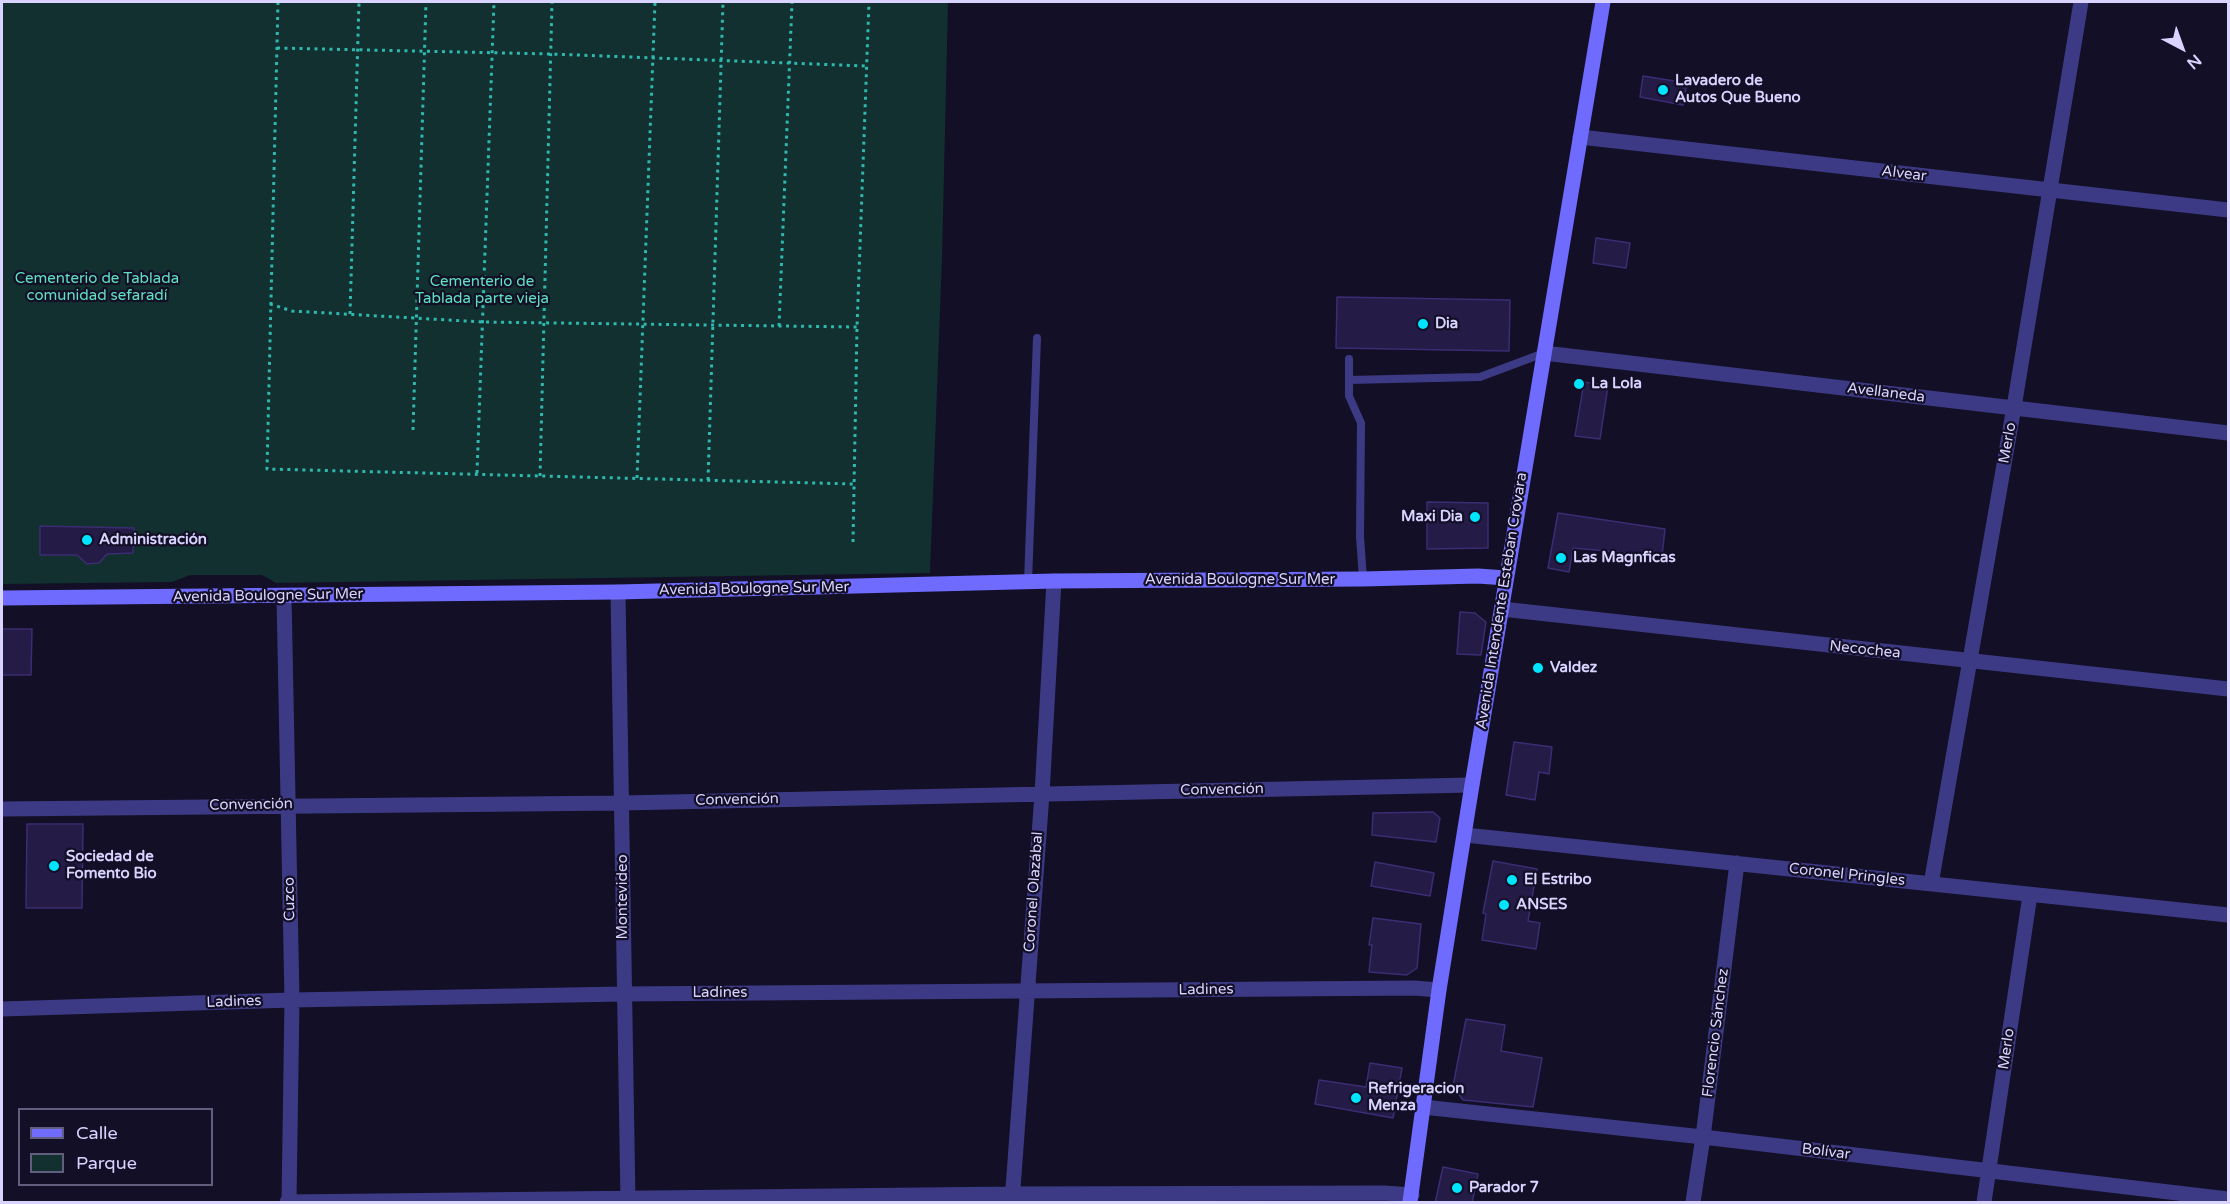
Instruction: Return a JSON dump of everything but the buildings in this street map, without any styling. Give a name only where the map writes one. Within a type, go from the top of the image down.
[{"type":"main road","name":"Avenida Intendente Esteban Crovara","points":[[1411,1199],[1439,990],[1602,2]]},
{"type":"main road","name":"Avenida Boulogne Sur Mer","points":[[2,598],[618,592],[1054,581],[1478,576],[1506,578]]},
{"type":"street","name":"Merlo","points":[[1931,884],[2014,408],[2081,2]]},
{"type":"street","name":"Alvear","points":[[1580,137],[2229,210]]},
{"type":"street","name":"Avellaneda","points":[[1544,353],[2229,433]]},
{"type":"street","name":"Coronel Olazábal","points":[[1012,1198],[1042,794],[1054,581]]},
{"type":"street","name":"Montevideo","points":[[618,592],[628,1201]]},
{"type":"street","name":"Cuzco","points":[[284,596],[292,1000],[288,1202]]},
{"type":"street","name":"Necochea","points":[[1502,609],[2229,689]]},
{"type":"street","name":"Convención","points":[[2,809],[623,803],[1472,785]]},
{"type":"street","name":"Coronel Pringles","points":[[1465,835],[2229,915]]},
{"type":"street","name":"Florencio Sánchez","points":[[1693,1203],[1737,863]]},
{"type":"street","name":"Merlo","points":[[1984,1203],[2030,895]]},
{"type":"street","name":"Ladines","points":[[2,1009],[292,1000],[624,994],[1402,988],[1439,990]]},
{"type":"street","name":"Bolívar","points":[[1423,1107],[1703,1137],[2229,1199]]},
{"type":"street","points":[[288,1202],[1012,1198],[1384,1193],[1411,1199]]},
{"type":"lane","points":[[1028,582],[1037,338]]},
{"type":"lane","points":[[1349,380],[1480,377],[1544,353]]},
{"type":"lane","points":[[1349,359],[1349,396],[1361,423],[1360,536],[1363,579]]},
{"type":"path","points":[[278,2],[267,469],[854,484]]},
{"type":"path","points":[[350,314],[359,2]]},
{"type":"path","points":[[413,430],[426,2]]},
{"type":"path","points":[[477,474],[494,2]]},
{"type":"path","points":[[540,476],[552,2]]},
{"type":"path","points":[[636,478],[655,2]]},
{"type":"path","points":[[708,480],[723,2]]},
{"type":"path","points":[[779,326],[792,2]]},
{"type":"path","points":[[853,542],[857,327],[869,2]]},
{"type":"path","points":[[277,48],[550,54],[866,66]]},
{"type":"path","points":[[270,304],[292,311],[483,322],[857,327]]},
{"type":"green space","name":"Cementerio de Tablada parte vieja","points":[[2,2],[948,2],[942,258],[930,573],[276,583],[262,575],[190,575],[172,582],[2,584]]},
{"type":"place","name":"Lavadero de Autos Que Bueno","points":[[1663,90]]},
{"type":"place","name":"Dia","points":[[1423,324]]},
{"type":"place","name":"La Lola","points":[[1579,384]]},
{"type":"place","name":"Maxi Dia","points":[[1475,517]]},
{"type":"place","name":"Administración","points":[[87,540]]},
{"type":"place","name":"Las Magnficas","points":[[1561,558]]},
{"type":"place","name":"Valdez","points":[[1538,668]]},
{"type":"place","name":"Sociedad de Fomento Bio","points":[[54,866]]},
{"type":"place","name":"El Estribo","points":[[1512,880]]},
{"type":"place","name":"ANSES","points":[[1504,905]]},
{"type":"place","name":"Refrigeracion Menza","points":[[1356,1098]]},
{"type":"place","name":"Parador 7","points":[[1457,1188]]},
{"type":"park label","name":"Cementerio de Tablada comunidad sefaradí","points":[[97,288]]}]
